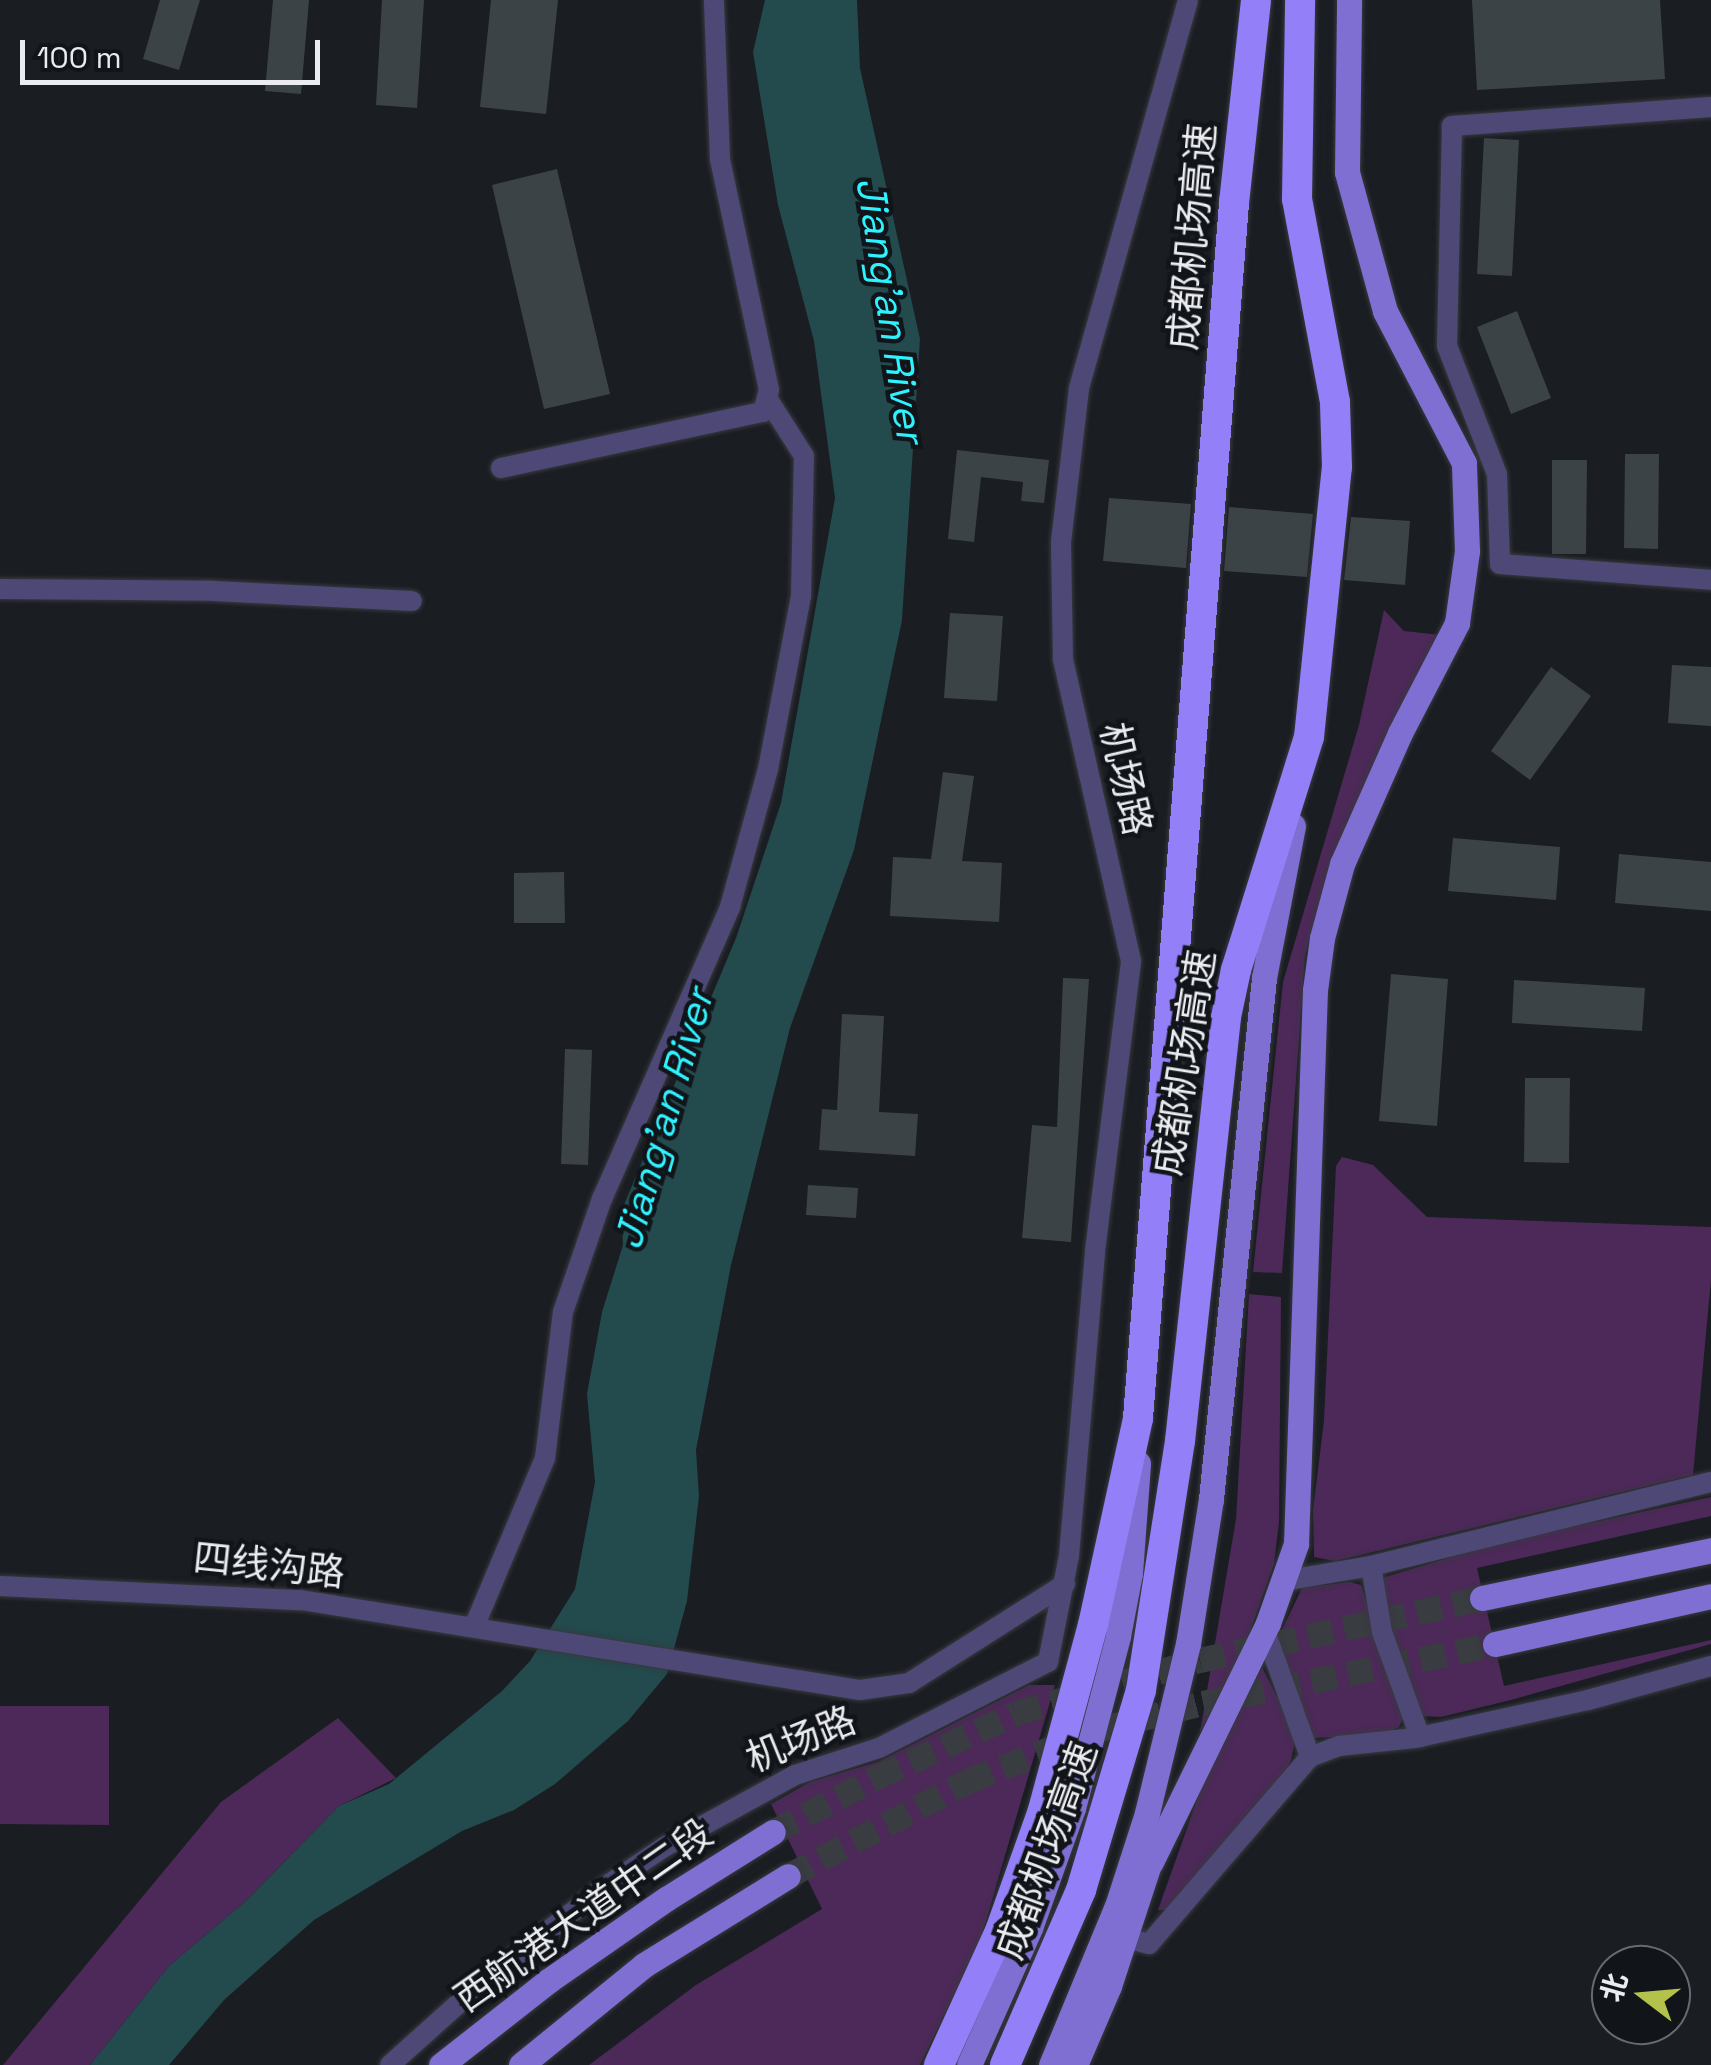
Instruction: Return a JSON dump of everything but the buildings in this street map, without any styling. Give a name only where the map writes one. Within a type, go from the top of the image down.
[{"type":"highway","name":"成都机场高速","points":[[939,2065],[1000,1931],[1043,1810],[1093,1625],[1138,1418],[1234,204],[1256,0]]},
{"type":"highway","name":"成都机场高速","points":[[1005,2065],[1081,1890],[1137,1707],[1180,1441],[1226,1017],[1236,970],[1309,737],[1337,468],[1335,402],[1297,199],[1300,0]]},
{"type":"main road","points":[[1151,1862],[1264,1630],[1296,1544],[1315,990],[1322,938],[1342,864],[1400,733],[1457,622],[1467,551],[1464,463],[1385,310],[1347,172],[1349,0]]},
{"type":"main road","points":[[1075,2065],[1126,1938],[1151,1862],[1174,1761],[1210,1499],[1264,978],[1309,737]]},
{"type":"main road","points":[[969,2065],[1015,1966],[1073,1808],[1118,1636],[1136,1513],[1138,1418]]},
{"type":"main road","points":[[1482,1598],[1711,1550]]},
{"type":"main road","points":[[1495,1644],[1711,1596]]},
{"type":"main road","points":[[1050,2065],[1112,1922],[1147,1813],[1188,1644]]},
{"type":"main road","name":"西航港大道中二段","points":[[441,2065],[548,1981],[772,1832]]},
{"type":"main road","name":"西航港大道中二段","points":[[521,2065],[644,1966],[788,1876]]},
{"type":"street","points":[[501,468],[763,412],[768,390],[720,159],[714,0]]},
{"type":"street","name":"机场路","points":[[390,2065],[486,1979],[606,1886],[664,1847],[795,1775],[880,1748],[1048,1662],[1065,1584],[1095,1251],[1131,961],[1062,659],[1061,542],[1080,388],[1188,0]]},
{"type":"street","points":[[1711,107],[1452,126],[1447,346],[1498,474],[1500,564],[1711,580]]},
{"type":"street","points":[[474,1628],[545,1458],[563,1312],[602,1199],[730,908],[768,769],[801,596],[804,456],[766,398]]},
{"type":"street","points":[[0,588],[214,591],[412,602]]},
{"type":"street","points":[[1283,1580],[1371,1566],[1711,1482]]},
{"type":"street","points":[[1371,1566],[1382,1632],[1420,1737]]},
{"type":"street","name":"机场路","points":[[528,1636],[860,1690],[909,1683],[1065,1584]]},
{"type":"street","name":"四线沟路","points":[[0,1586],[301,1600],[528,1636]]},
{"type":"street","points":[[1264,1630],[1310,1757]]},
{"type":"street","points":[[1126,1938],[1149,1944],[1310,1757],[1338,1746],[1420,1737],[1588,1700],[1711,1666]]},
{"type":"shaded area","points":[[1384,610],[1404,631],[1441,635],[1332,868],[1305,955],[1282,1273],[1253,1272],[1283,982],[1359,725]]},
{"type":"shaded area","points":[[1342,1157],[1373,1165],[1427,1217],[1711,1227],[1711,1279],[1693,1475],[1335,1561],[1314,1557],[1313,1510],[1324,1421],[1336,1166]]},
{"type":"shaded area","points":[[1249,1294],[1281,1297],[1279,1522],[1274,1564],[1238,1665],[1200,1732],[1236,1519]]},
{"type":"shaded area","points":[[1711,1497],[1711,1516],[1477,1568],[1504,1686],[1711,1640],[1711,1644],[1511,1700],[1441,1717],[1421,1716],[1388,1633],[1382,1578],[1498,1543]]},
{"type":"shaded area","points":[[1350,1582],[1361,1585],[1405,1714],[1399,1727],[1384,1734],[1314,1738],[1302,1719],[1280,1654],[1282,1630],[1302,1588]]},
{"type":"shaded area","points":[[1262,1667],[1296,1735],[1291,1760],[1276,1790],[1166,1910],[1158,1910],[1202,1786]]},
{"type":"shaded area","points":[[1029,1685],[1055,1685],[980,1941],[920,2065],[589,2065],[696,1985],[822,1909],[771,1804],[810,1782],[878,1762]]},
{"type":"shaded area","points":[[0,1706],[109,1706],[109,1825],[0,1824]]},
{"type":"shaded area","points":[[338,1718],[396,1778],[339,1806],[248,1899],[169,1966],[90,2065],[3,2065],[221,1802]]},
{"type":"water","name":"Jiang'an River","points":[[765,0],[857,0],[860,68],[920,339],[902,620],[854,850],[790,1028],[731,1265],[696,1450],[699,1496],[687,1601],[667,1674],[628,1721],[555,1784],[514,1810],[462,1831],[314,1920],[224,2000],[169,2065],[90,2065],[169,1966],[248,1899],[339,1806],[389,1784],[502,1691],[530,1661],[575,1589],[595,1482],[587,1394],[602,1312],[623,1245],[621,1212],[736,938],[781,803],[835,498],[814,341],[778,205],[753,52]]},
{"type":"tunnel","points":[[773,1832],[877,1777],[1016,1713],[1200,1660],[1482,1598]]},
{"type":"tunnel","points":[[788,1876],[968,1781],[1100,1729],[1203,1703],[1495,1644]]}]
